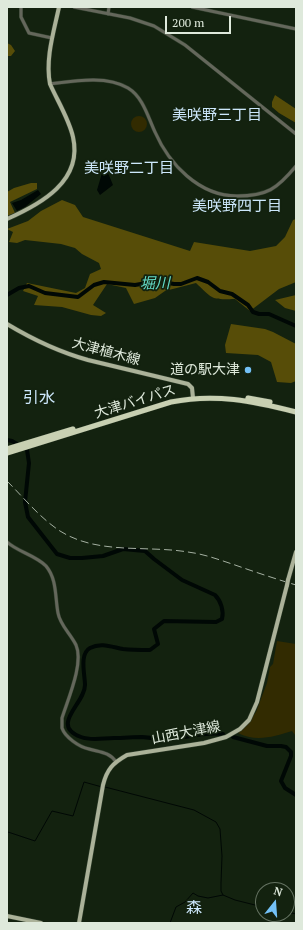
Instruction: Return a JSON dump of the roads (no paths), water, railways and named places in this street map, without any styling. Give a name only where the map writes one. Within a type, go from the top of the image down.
[{"type":"highway","name":"大津バイパス","points":[[7,449],[27,445],[171,402],[212,394],[231,395],[296,409]]},
{"type":"highway","name":"大津バイパス","points":[[193,397],[216,397],[240,400],[296,412]]},
{"type":"highway","name":"大津バイパス","points":[[7,453],[16,448]]},
{"type":"main road","points":[[7,219],[40,202],[51,194],[67,178],[71,167],[75,148],[73,137],[70,127],[50,84],[48,71],[52,38],[59,7]]},
{"type":"main road","name":"大津植木線","points":[[7,324],[48,345],[82,358],[188,384],[192,388],[193,397]]},
{"type":"main road","name":"山西大津線","points":[[116,762],[127,755],[218,740],[235,733],[244,725],[253,713],[257,702],[296,552]]},
{"type":"main road","points":[[79,923],[103,787],[108,770],[116,762]]},
{"type":"main road","points":[[7,916],[41,923]]},
{"type":"street","points":[[21,7],[21,17],[30,33],[52,38]]},
{"type":"street","points":[[74,7],[130,18],[147,23],[173,37],[296,134]]},
{"type":"street","points":[[108,14],[109,7]]},
{"type":"street","points":[[192,7],[296,29]]},
{"type":"street","points":[[50,84],[102,81],[111,82],[129,89],[140,101],[157,138],[170,159],[190,179],[210,190],[231,196],[252,196],[260,194],[274,188],[296,166]]},
{"type":"street","points":[[7,542],[40,561],[51,574],[55,588],[59,618],[78,650],[79,664],[62,718],[62,727],[64,732],[82,747],[107,753],[111,755],[116,762]]},
{"type":"waterway","name":"堀川","points":[[7,295],[19,288],[29,286],[45,293],[78,297],[94,285],[104,282],[135,285],[158,281],[181,284],[197,278],[208,282],[220,291],[232,294],[248,305],[253,312],[259,314],[269,314],[296,326]]},
{"type":"waterway","points":[[7,440],[12,441],[27,450],[29,463],[25,502],[28,517],[57,554],[70,558],[82,558],[103,556],[123,549],[145,551],[182,580],[215,595],[219,600],[222,609],[222,619],[216,622],[164,621],[154,629],[158,644],[150,650],[123,649],[102,645],[90,648],[87,651],[84,660],[84,692],[68,720],[68,726],[72,732],[81,737],[93,739],[142,737],[169,739],[203,734],[223,734]]},
{"type":"waterway","points":[[233,737],[267,746],[286,747],[291,752],[291,756],[281,781],[285,788],[296,795]]},
{"type":"waterway","points":[[7,834],[8,832],[35,841],[52,811],[73,816],[84,782],[102,787]]},
{"type":"waterway","points":[[105,787],[194,810],[216,822],[220,829],[222,856],[221,891],[223,895]]},
{"type":"waterway","points":[[170,923],[176,907],[185,902],[193,893],[198,896],[208,898],[223,895],[255,905]]},
{"type":"railway","points":[[7,481],[32,508],[53,526],[75,539],[122,548],[172,550],[200,554],[296,585]]},
{"type":"place","name":"道の駅大津","points":[[248,370]]},
{"type":"district","name":"美咲野三丁目","points":[[217,116]]},
{"type":"district","name":"美咲野二丁目","points":[[129,169]]},
{"type":"district","name":"美咲野四丁目","points":[[237,207]]},
{"type":"district","name":"引水","points":[[39,398]]},
{"type":"district","name":"森","points":[[194,908]]}]
